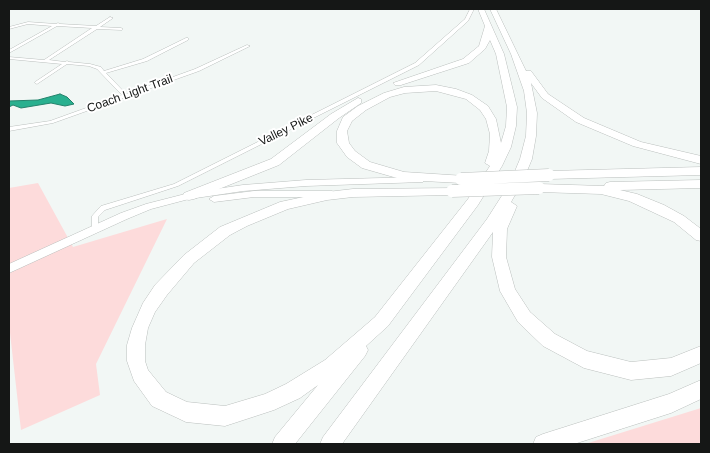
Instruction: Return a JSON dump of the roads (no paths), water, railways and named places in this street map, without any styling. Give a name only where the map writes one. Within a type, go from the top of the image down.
[{"type":"highway","points":[[282,444],[382,321],[473,202],[505,146],[511,126],[512,107],[500,54],[481,9]]},
{"type":"highway","points":[[494,9],[529,90],[532,113],[531,136],[526,159],[500,229],[499,256],[508,290],[524,317],[549,340],[584,359],[631,371],[671,367],[701,354]]},
{"type":"highway","points":[[189,196],[275,162],[335,116],[372,93],[466,61],[482,47],[486,40],[488,27]]},
{"type":"highway","points":[[515,54],[545,96],[580,120],[637,144],[701,160]]},
{"type":"highway","points":[[483,186],[495,151],[494,134],[491,119],[484,108],[469,97],[436,88],[404,90],[387,94],[347,119],[342,131],[343,143],[351,154],[366,165],[404,176],[461,179],[549,175],[701,171]]},
{"type":"highway","points":[[330,444],[492,223],[516,183]]},
{"type":"highway","points":[[382,321],[331,366],[293,391],[267,403],[226,416],[186,412],[171,407],[149,389],[140,375],[136,361],[136,345],[140,328],[149,308],[174,274],[225,231],[270,209],[305,200],[353,194],[701,184]]},
{"type":"highway","points":[[539,188],[601,190],[632,197],[679,219],[701,236]]},
{"type":"highway","points":[[543,444],[672,403],[701,389]]},
{"type":"street","name":"Valley Pike","points":[[95,229],[94,216],[102,208],[176,185],[417,64],[467,20],[472,9]]},
{"type":"street","points":[[45,60],[111,18]]},
{"type":"street","points":[[9,28],[20,24],[58,24],[121,29]]},
{"type":"street","points":[[9,52],[58,24]]},
{"type":"street","points":[[103,73],[145,60],[187,39]]},
{"type":"street","name":"Coach Light Trail","points":[[9,129],[51,122],[197,70],[248,46]]},
{"type":"street","points":[[9,58],[90,65],[99,68],[125,96]]},
{"type":"street","points":[[38,83],[67,62]]},
{"type":"street","points":[[9,269],[149,206],[189,196],[243,188],[306,183],[461,179]]},
{"type":"street","points":[[95,229],[168,207],[205,200],[254,194],[353,194]]}]
